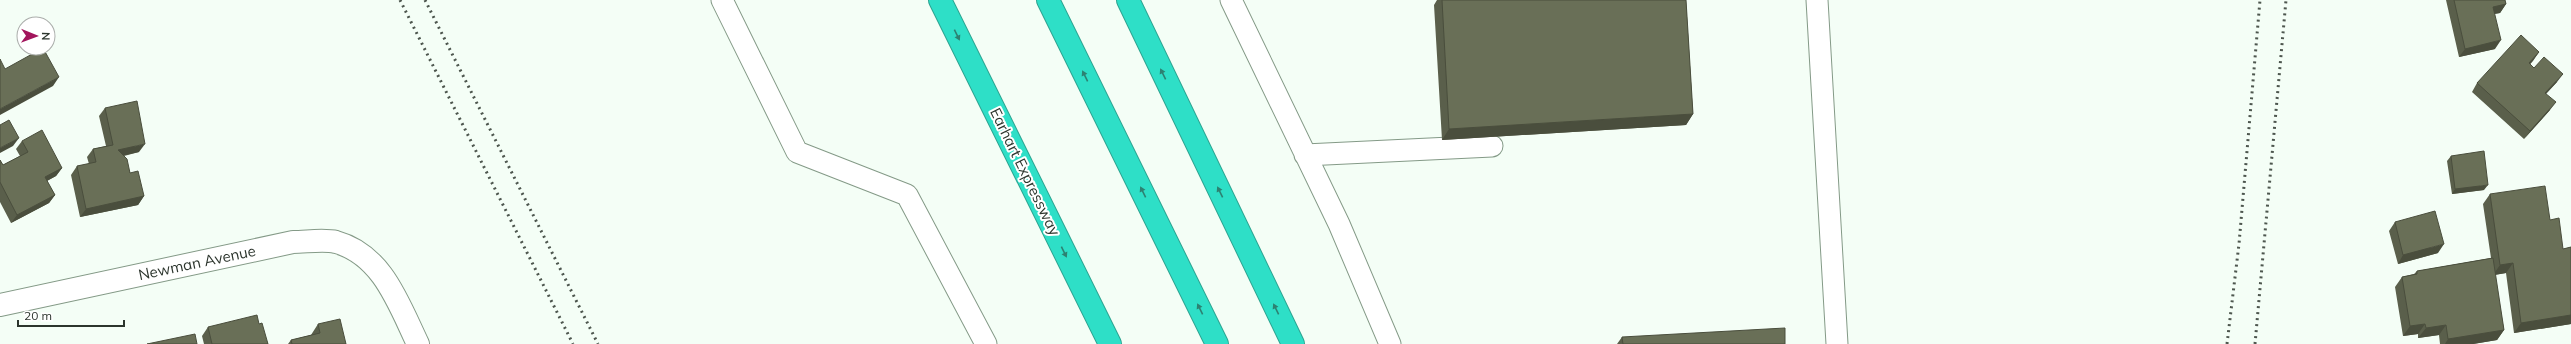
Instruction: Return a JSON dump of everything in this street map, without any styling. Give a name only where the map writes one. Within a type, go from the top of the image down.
[{"type":"highway","name":"Earhart Expressway","points":[[940,0],[1110,344]]},
{"type":"highway","points":[[1048,0],[1217,344]]},
{"type":"highway","points":[[1128,0],[1293,344]]},
{"type":"street","name":"Newman Avenue","points":[[0,305],[293,242],[336,242],[362,253],[384,277],[418,344]]},
{"type":"lane","points":[[722,0],[797,152],[907,195],[986,344]]},
{"type":"lane","points":[[1230,0],[1339,224],[1390,344]]},
{"type":"lane","points":[[1818,0],[1837,344]]},
{"type":"lane","points":[[1305,155],[1492,146]]},
{"type":"building","points":[[1442,0],[1686,0],[1693,114],[1449,129]]},
{"type":"building","points":[[2454,0],[2505,0],[2506,4],[2493,7],[2501,40],[2465,49]]},
{"type":"building","points":[[2521,35],[2539,52],[2529,63],[2534,68],[2544,57],[2563,74],[2545,93],[2556,102],[2530,131],[2477,83]]},
{"type":"building","points":[[29,56],[47,56],[59,77],[0,109],[0,59],[5,69]]},
{"type":"building","points":[[137,101],[145,144],[118,150],[127,159],[130,173],[138,171],[144,196],[86,209],[77,166],[96,162],[93,149],[113,145],[105,108]]},
{"type":"building","points":[[9,120],[19,138],[0,148],[0,125]]},
{"type":"building","points":[[42,130],[62,168],[45,177],[55,195],[17,215],[0,182],[0,160],[3,165],[28,152],[22,141]]},
{"type":"building","points":[[2484,151],[2488,185],[2455,189],[2451,156]]},
{"type":"building","points":[[2545,186],[2550,220],[2559,218],[2563,249],[2571,247],[2571,315],[2521,323],[2513,263],[2500,265],[2490,194]]},
{"type":"building","points":[[2435,211],[2444,244],[2403,255],[2395,222]]},
{"type":"building","points":[[2493,258],[2504,330],[2448,339],[2446,325],[2426,328],[2425,324],[2410,326],[2402,277],[2417,274],[2417,271]]},
{"type":"building","points":[[257,315],[259,324],[262,323],[268,344],[212,344],[208,327]]},
{"type":"building","points":[[340,319],[346,344],[292,344],[291,340],[320,333],[318,324]]},
{"type":"building","points":[[1785,328],[1785,344],[1623,344],[1622,337]]},
{"type":"building","points":[[195,334],[197,344],[147,344]]},
{"type":"railway","points":[[400,0],[573,344]]},
{"type":"railway","points":[[425,0],[598,344]]},
{"type":"railway","points":[[2227,344],[2239,244],[2260,0]]},
{"type":"railway","points":[[2255,344],[2286,0]]}]
